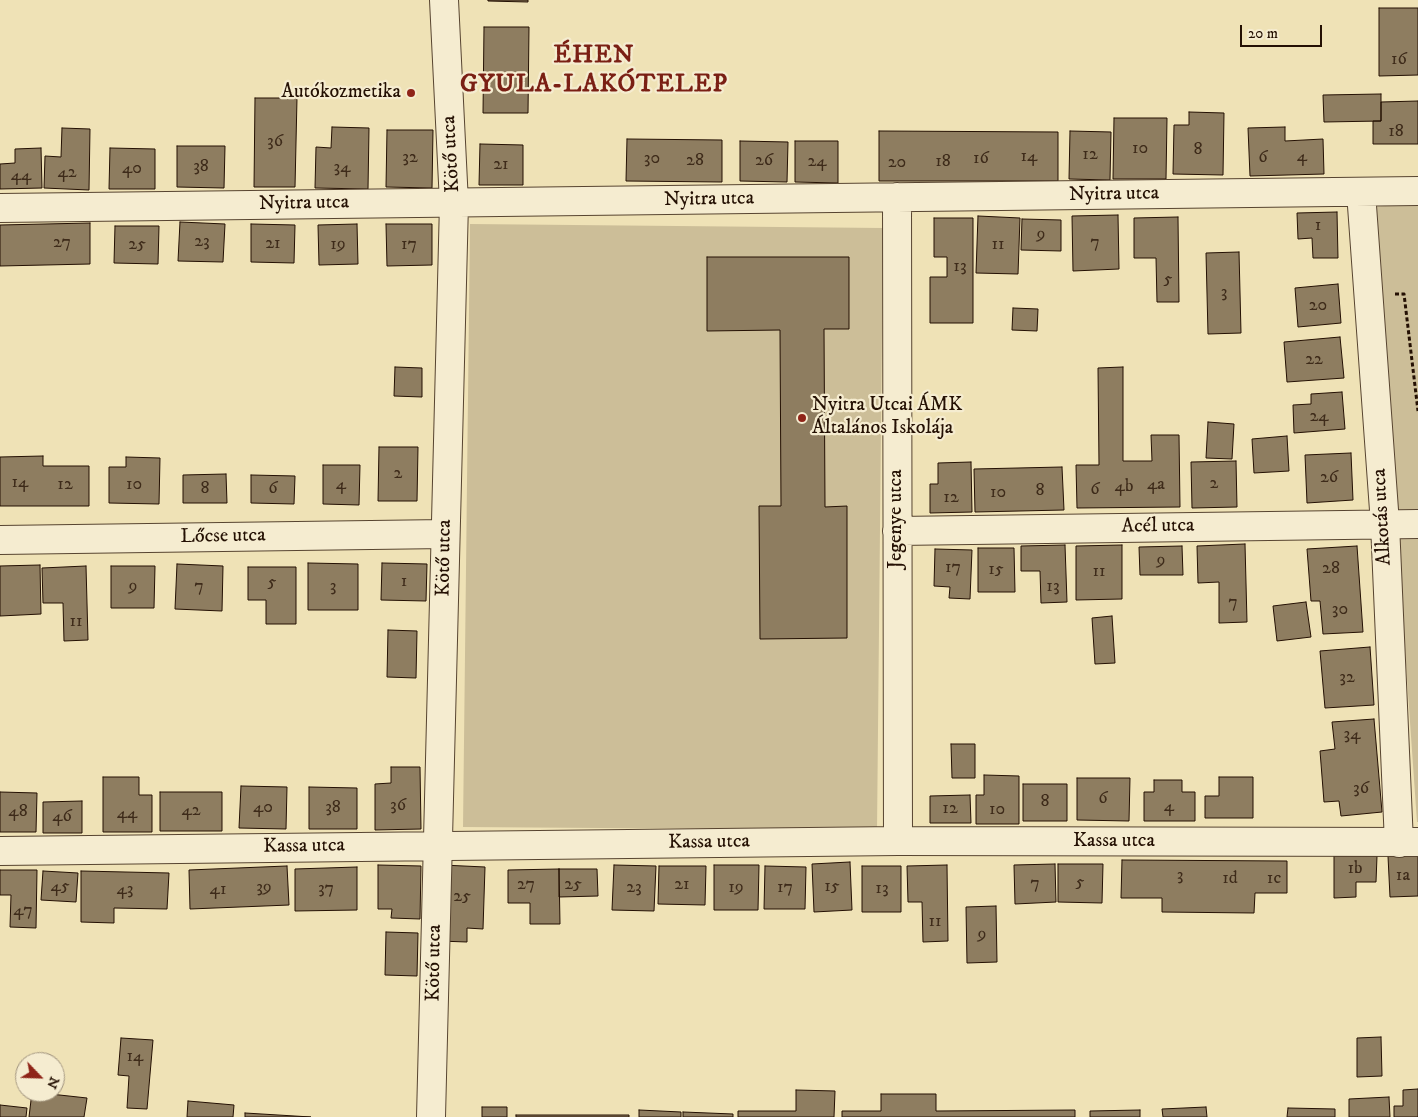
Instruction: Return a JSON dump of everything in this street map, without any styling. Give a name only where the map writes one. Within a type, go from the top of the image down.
[{"type":"street","name":"Kötő utca","points":[[431,1117],[454,203],[444,0]]},
{"type":"street","name":"Nyitra utca","points":[[0,208],[1418,191]]},
{"type":"street","name":"Alkotás utca","points":[[1361,192],[1384,524],[1394,771],[1408,843]]},
{"type":"street","name":"Jegenye utca","points":[[897,197],[898,841]]},
{"type":"street","name":"Acél utca","points":[[897,531],[1418,524]]},
{"type":"street","name":"Lőcse utca","points":[[0,540],[445,534]]},
{"type":"street","name":"Kassa utca","points":[[0,851],[898,841],[1408,843]]},
{"type":"path","points":[[1368,294],[1404,294],[1418,411]]},
{"type":"shaded area","points":[[1418,203],[1418,822],[1417,822],[1374,207]]},
{"type":"shaded area","points":[[470,224],[883,228],[877,830],[463,827]]},
{"type":"building","points":[[528,0],[528,2],[488,1]]},
{"type":"building","points":[[1379,8],[1418,8],[1418,75],[1379,76]]},
{"type":"building","points":[[484,27],[529,27],[528,113],[483,113]]},
{"type":"building","points":[[1381,94],[1381,121],[1324,122],[1323,95]]},
{"type":"building","points":[[255,98],[297,98],[295,187],[254,187]]},
{"type":"building","points":[[1418,101],[1418,144],[1373,144],[1373,121],[1381,121],[1381,102]]},
{"type":"building","points":[[1189,112],[1224,113],[1223,175],[1173,174],[1174,125],[1189,125]]},
{"type":"building","points":[[1114,118],[1167,118],[1166,179],[1113,179]]},
{"type":"building","points":[[332,127],[369,128],[368,189],[315,188],[316,147],[331,148]]},
{"type":"building","points":[[1285,127],[1285,141],[1323,139],[1324,174],[1250,176],[1248,128]]},
{"type":"building","points":[[62,128],[90,129],[89,190],[44,188],[45,156],[61,157]]},
{"type":"building","points":[[387,130],[433,130],[432,188],[386,187]]},
{"type":"building","points":[[879,131],[1058,132],[1058,181],[879,181]]},
{"type":"building","points":[[1070,131],[1111,132],[1110,180],[1069,179]]},
{"type":"building","points":[[627,139],[722,140],[722,182],[626,181]]},
{"type":"building","points":[[740,141],[788,142],[787,182],[740,181]]},
{"type":"building","points":[[795,141],[838,141],[838,183],[795,182]]},
{"type":"building","points":[[480,144],[523,145],[523,185],[479,185]]},
{"type":"building","points":[[177,146],[225,146],[224,188],[177,187]]},
{"type":"building","points":[[41,148],[42,188],[0,189],[0,164],[15,163],[15,149]]},
{"type":"building","points":[[110,148],[155,149],[155,189],[109,189]]},
{"type":"building","points":[[1337,212],[1338,258],[1313,258],[1312,238],[1298,239],[1297,213]]},
{"type":"building","points":[[1118,215],[1119,269],[1073,271],[1072,216]]},
{"type":"building","points":[[978,216],[1020,218],[1018,274],[976,273]]},
{"type":"building","points":[[1178,217],[1179,302],[1157,302],[1156,258],[1134,258],[1134,218]]},
{"type":"building","points":[[934,218],[973,218],[973,323],[930,323],[930,277],[947,277],[947,257],[934,257]]},
{"type":"building","points":[[1022,219],[1061,220],[1061,251],[1021,250]]},
{"type":"building","points":[[180,222],[225,224],[223,262],[178,261]]},
{"type":"building","points":[[90,223],[90,264],[0,266],[0,225]]},
{"type":"building","points":[[251,224],[295,225],[294,263],[251,262]]},
{"type":"building","points":[[357,224],[358,264],[319,265],[318,225]]},
{"type":"building","points":[[386,224],[432,224],[432,265],[387,266]]},
{"type":"building","points":[[115,226],[159,226],[158,264],[114,263]]},
{"type":"building","points":[[1239,252],[1241,333],[1208,334],[1206,253]]},
{"type":"building","name":"Nyitra Utcai ÁMK Általános Iskolája","points":[[707,257],[849,257],[849,329],[824,329],[825,507],[847,506],[847,638],[760,639],[759,506],[781,506],[780,330],[707,331]]},
{"type":"building","points":[[1338,284],[1341,323],[1298,327],[1295,288]]},
{"type":"building","points":[[1013,308],[1038,309],[1037,331],[1012,330]]},
{"type":"building","points":[[1340,337],[1344,378],[1287,382],[1284,342]]},
{"type":"building","points":[[395,367],[422,368],[422,397],[394,396]]},
{"type":"building","points":[[1123,367],[1123,461],[1152,461],[1151,435],[1179,435],[1180,507],[1077,508],[1076,465],[1099,465],[1098,368]]},
{"type":"building","points":[[1342,392],[1345,429],[1294,433],[1293,405],[1311,404],[1311,394]]},
{"type":"building","points":[[1208,422],[1234,424],[1232,459],[1206,458]]},
{"type":"building","points":[[1287,436],[1289,471],[1254,473],[1252,439]]},
{"type":"building","points":[[379,447],[418,447],[417,501],[378,501]]},
{"type":"building","points":[[1351,453],[1353,500],[1307,503],[1305,455]]},
{"type":"building","points":[[43,456],[43,466],[89,466],[89,506],[0,506],[0,457]]},
{"type":"building","points":[[126,457],[160,458],[159,504],[109,503],[109,467],[126,467]]},
{"type":"building","points":[[1236,461],[1237,507],[1192,508],[1191,462]]},
{"type":"building","points":[[971,462],[972,512],[930,513],[930,484],[938,484],[938,463]]},
{"type":"building","points":[[323,465],[360,465],[359,505],[323,504]]},
{"type":"building","points":[[1062,467],[1064,510],[975,512],[974,469]]},
{"type":"building","points":[[226,474],[227,503],[183,503],[183,475]]},
{"type":"building","points":[[251,475],[295,476],[294,504],[251,503]]},
{"type":"building","points":[[1245,544],[1247,622],[1219,623],[1219,582],[1198,583],[1197,546]]},
{"type":"building","points":[[1065,545],[1067,602],[1041,603],[1040,571],[1021,571],[1021,546]]},
{"type":"building","points":[[1122,545],[1122,599],[1076,600],[1076,546]]},
{"type":"building","points":[[1182,546],[1183,575],[1140,575],[1139,547]]},
{"type":"building","points":[[1357,546],[1363,632],[1323,634],[1320,601],[1311,601],[1307,549]]},
{"type":"building","points":[[978,548],[1014,548],[1015,592],[978,592]]},
{"type":"building","points":[[935,549],[972,550],[970,599],[949,598],[950,587],[934,586]]},
{"type":"building","points":[[308,563],[358,564],[358,610],[308,610]]},
{"type":"building","points":[[382,563],[427,564],[426,601],[381,600]]},
{"type":"building","points":[[177,564],[223,566],[222,611],[175,609]]},
{"type":"building","points":[[40,565],[41,614],[0,616],[0,566]]},
{"type":"building","points":[[86,566],[88,640],[64,641],[63,603],[43,603],[42,568]]},
{"type":"building","points":[[111,566],[155,566],[154,608],[111,608]]},
{"type":"building","points":[[248,567],[296,567],[296,624],[266,624],[266,600],[248,600]]},
{"type":"building","points":[[1306,602],[1311,637],[1277,641],[1273,606]]},
{"type":"building","points":[[1112,616],[1115,663],[1095,664],[1092,618]]},
{"type":"building","points":[[388,630],[417,631],[416,678],[387,677]]},
{"type":"building","points":[[1370,647],[1374,705],[1325,708],[1320,651]]},
{"type":"building","points":[[1374,719],[1382,812],[1341,816],[1339,801],[1324,802],[1320,751],[1335,749],[1332,722]]},
{"type":"building","points":[[951,744],[975,744],[975,778],[952,778]]},
{"type":"building","points":[[391,767],[420,767],[421,829],[375,830],[375,784],[391,783]]},
{"type":"building","points":[[984,775],[1019,776],[1019,824],[976,824],[976,795],[984,795]]},
{"type":"building","points":[[103,777],[139,777],[139,795],[152,795],[152,832],[103,832]]},
{"type":"building","points":[[1219,777],[1253,777],[1253,818],[1205,818],[1205,796],[1219,796]]},
{"type":"building","points":[[1077,778],[1130,778],[1129,821],[1077,820]]},
{"type":"building","points":[[1154,780],[1182,780],[1182,792],[1195,792],[1195,821],[1144,821],[1144,792],[1154,792]]},
{"type":"building","points":[[1023,784],[1067,784],[1067,821],[1023,821]]},
{"type":"building","points":[[241,786],[287,787],[286,829],[239,828]]},
{"type":"building","points":[[309,787],[357,788],[357,829],[309,829]]},
{"type":"building","points":[[0,792],[37,793],[36,832],[0,832]]},
{"type":"building","points":[[160,792],[222,792],[222,831],[160,831]]},
{"type":"building","points":[[970,795],[971,823],[930,823],[930,796]]},
{"type":"building","points":[[82,801],[82,833],[43,833],[43,802]]},
{"type":"building","points":[[1334,856],[1377,856],[1376,882],[1356,882],[1356,897],[1334,898]]},
{"type":"building","points":[[1388,856],[1418,856],[1418,896],[1390,897]]},
{"type":"building","points":[[1122,860],[1287,861],[1287,893],[1255,893],[1254,913],[1162,912],[1162,898],[1121,898]]},
{"type":"building","points":[[850,862],[852,910],[814,912],[812,864]]},
{"type":"building","points":[[1055,864],[1056,902],[1015,904],[1014,865]]},
{"type":"building","points":[[1058,864],[1103,864],[1102,903],[1058,902]]},
{"type":"building","points":[[378,865],[421,866],[420,919],[391,918],[392,909],[378,909]]},
{"type":"building","points":[[442,865],[485,867],[483,929],[467,928],[467,942],[439,941]]},
{"type":"building","points":[[614,865],[656,866],[654,911],[612,910]]},
{"type":"building","points":[[714,865],[759,865],[758,910],[714,910]]},
{"type":"building","points":[[947,865],[948,941],[923,942],[922,902],[908,902],[907,866]]},
{"type":"building","points":[[287,866],[289,905],[190,909],[189,870]]},
{"type":"building","points":[[659,866],[706,866],[705,905],[658,904]]},
{"type":"building","points":[[765,866],[806,867],[805,909],[764,909]]},
{"type":"building","points":[[862,866],[901,866],[901,912],[862,912]]},
{"type":"building","points":[[357,867],[357,910],[295,911],[295,869]]},
{"type":"building","points":[[559,869],[560,924],[530,924],[530,903],[508,903],[508,870]]},
{"type":"building","points":[[559,869],[597,869],[598,896],[559,897]]},
{"type":"building","points":[[0,870],[37,870],[36,928],[10,927],[11,895],[0,895]]},
{"type":"building","points":[[43,871],[78,873],[76,902],[41,900]]},
{"type":"building","points":[[81,871],[169,873],[167,909],[114,908],[114,923],[81,922]]},
{"type":"building","points":[[996,906],[997,962],[967,963],[966,907]]},
{"type":"building","points":[[386,932],[418,933],[417,976],[385,975]]},
{"type":"building","points":[[1381,1037],[1382,1076],[1357,1077],[1357,1038]]},
{"type":"building","points":[[121,1038],[153,1040],[147,1109],[127,1108],[129,1076],[118,1075]]},
{"type":"building","points":[[1418,1089],[1418,1117],[1394,1117],[1394,1106],[1403,1106],[1403,1090]]},
{"type":"building","points":[[796,1090],[835,1091],[834,1117],[738,1117],[738,1111],[796,1111]]},
{"type":"building","points":[[881,1094],[936,1094],[936,1111],[1075,1110],[1075,1117],[842,1117],[842,1111],[881,1111]]},
{"type":"building","points":[[65,1096],[87,1098],[84,1117],[29,1117],[31,1102],[65,1102]]},
{"type":"building","points":[[1389,1097],[1390,1117],[1349,1117],[1349,1099]]},
{"type":"building","points":[[188,1101],[234,1105],[233,1117],[187,1117]]},
{"type":"building","points":[[0,1105],[27,1108],[26,1117],[0,1117]]},
{"type":"building","points":[[482,1107],[507,1107],[507,1117],[482,1117]]},
{"type":"building","points":[[1206,1107],[1207,1117],[1163,1117],[1162,1109]]},
{"type":"building","points":[[1288,1108],[1335,1109],[1335,1117],[1287,1117]]},
{"type":"building","points":[[639,1110],[681,1112],[681,1117],[639,1117]]},
{"type":"building","points":[[1140,1110],[1140,1117],[1090,1117],[1090,1111]]},
{"type":"building","points":[[683,1112],[733,1114],[733,1117],[683,1117]]},
{"type":"building","points":[[245,1113],[311,1117],[245,1117]]},
{"type":"building","points":[[516,1115],[629,1115],[629,1117],[516,1117]]},
{"type":"place","name":"Autókozmetika","points":[[411,93]]},
{"type":"place","name":"Nyitra Utcai ÁMK Általános Iskolája","points":[[802,418]]},
{"type":"district","name":"ÉHEN GYULA-LAKÓTELEP","points":[[594,72]]}]
